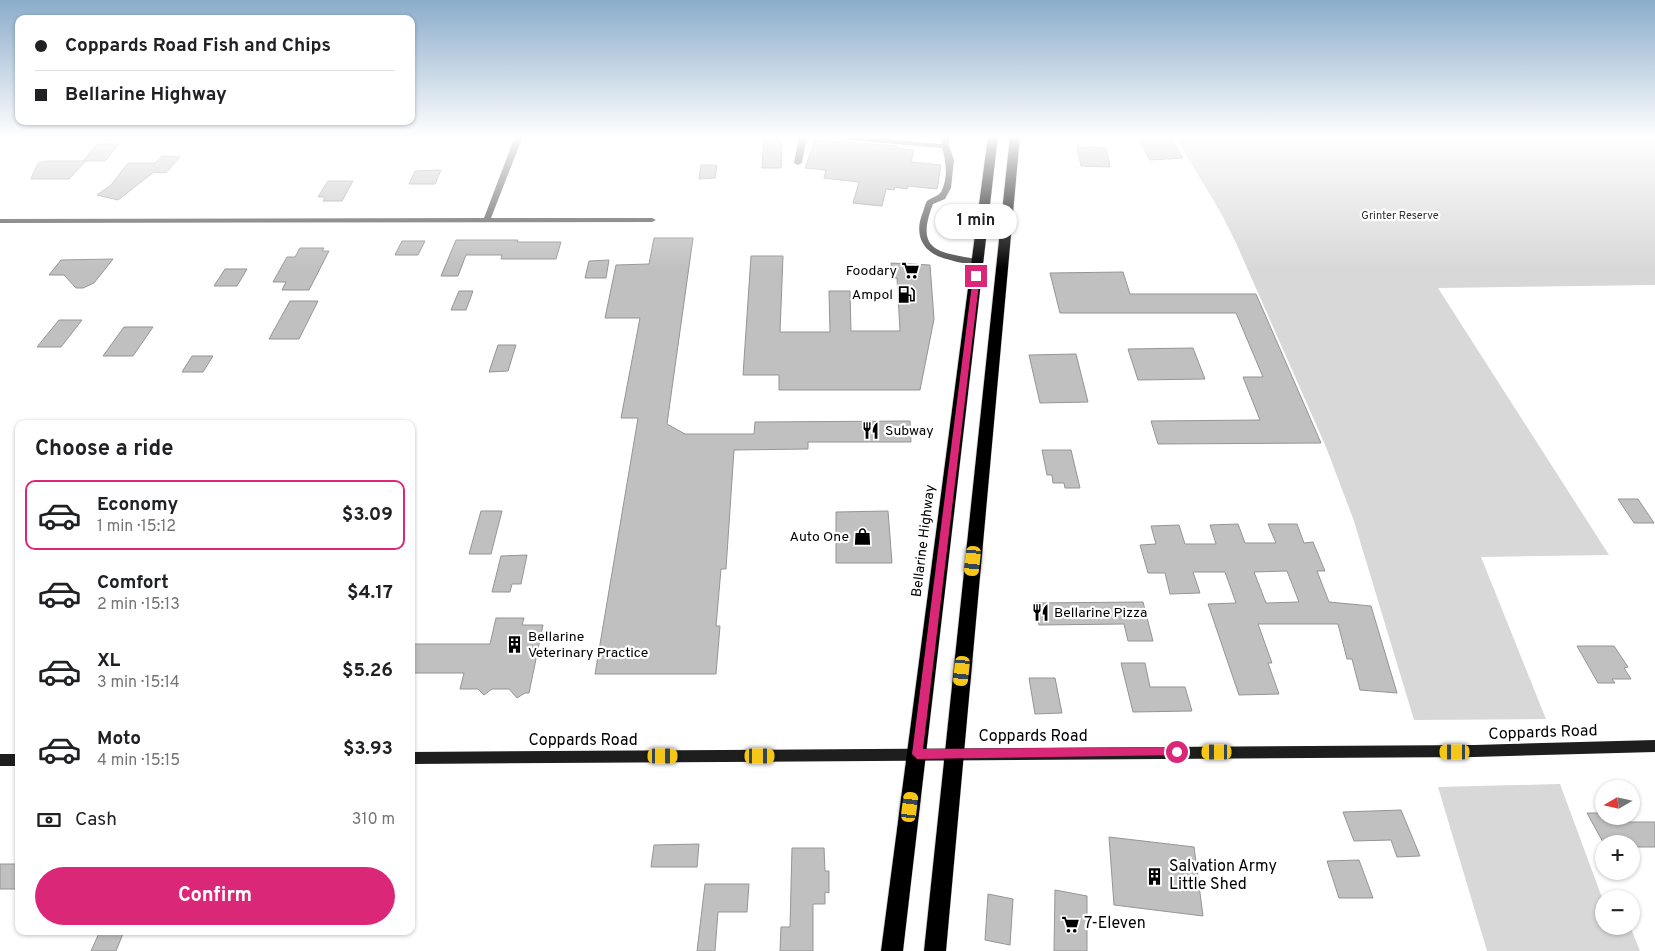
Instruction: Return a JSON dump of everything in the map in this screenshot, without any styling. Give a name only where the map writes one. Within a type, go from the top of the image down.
[{"type":"highway","name":"Bellarine Highway","points":[[892,951],[988,180]]},
{"type":"highway","points":[[935,951],[1011,180]]},
{"type":"street","points":[[487,219],[502,180]]},
{"type":"street","points":[[948,180],[947,188],[942,197],[930,203],[921,232],[924,239],[938,253],[960,260],[978,262]]},
{"type":"street","points":[[0,221],[652,220]]},
{"type":"street","name":"Coppards Road","points":[[415,758],[954,753],[1474,752],[1542,748],[1655,746]]},
{"type":"street","points":[[0,760],[15,760]]},
{"type":"green space","name":"Grinter Reserve","points":[[1201,180],[1655,180],[1655,285],[1438,288],[1609,555],[1481,557],[1546,719],[1414,720],[1354,521],[1326,447],[1222,215]]},
{"type":"green space","points":[[1560,784],[1599,890],[1595,890],[1595,935],[1634,935],[1640,951],[1487,951],[1438,787]]},
{"type":"building","points":[[115,180],[143,180],[118,200],[97,195]]},
{"type":"building","points":[[411,180],[437,180],[435,184],[409,184]]},
{"type":"building","points":[[845,180],[938,180],[937,189],[908,186],[907,189],[895,187],[894,190],[886,189],[882,206],[853,203],[859,182]]},
{"type":"building","points":[[328,181],[353,181],[342,201],[323,201],[325,197],[318,197]]},
{"type":"building","points":[[654,238],[693,238],[667,424],[685,434],[754,434],[755,422],[910,421],[911,442],[808,442],[808,449],[734,450],[726,569],[721,569],[716,626],[720,626],[716,674],[595,674],[638,418],[621,418],[640,318],[605,318],[616,265],[649,264]]},
{"type":"building","points":[[456,240],[561,242],[556,259],[501,259],[502,255],[466,255],[458,276],[441,276]]},
{"type":"building","points":[[402,241],[425,241],[418,255],[395,255]]},
{"type":"building","points":[[300,248],[324,248],[322,251],[329,251],[309,290],[282,290],[286,282],[273,282],[287,257],[295,257]]},
{"type":"building","points":[[751,256],[783,256],[780,332],[830,332],[829,291],[850,291],[851,331],[900,331],[897,278],[892,278],[891,263],[930,265],[934,319],[920,390],[779,390],[779,375],[743,375]]},
{"type":"building","points":[[113,259],[94,283],[83,288],[76,288],[64,275],[49,275],[61,260]]},
{"type":"building","points":[[609,260],[606,278],[585,278],[589,261]]},
{"type":"building","points":[[225,269],[247,269],[237,286],[214,286]]},
{"type":"building","points":[[1123,272],[1130,294],[1256,294],[1321,443],[1158,444],[1151,421],[1260,420],[1243,377],[1263,377],[1236,313],[1060,313],[1050,273]]},
{"type":"building","points":[[459,291],[473,291],[466,310],[451,310]]},
{"type":"building","points":[[290,301],[318,301],[299,339],[269,339]]},
{"type":"building","points":[[59,320],[82,320],[61,347],[37,347]]},
{"type":"building","points":[[124,327],[153,327],[133,356],[103,356]]},
{"type":"building","points":[[498,345],[516,345],[508,371],[489,372]]},
{"type":"building","points":[[1193,348],[1205,379],[1138,380],[1128,349]]},
{"type":"building","points":[[1076,354],[1088,402],[1040,403],[1029,355]]},
{"type":"building","points":[[192,356],[213,356],[203,372],[182,372]]},
{"type":"building","points":[[1042,450],[1071,450],[1080,488],[1065,488],[1064,483],[1053,483],[1052,475],[1047,475]]},
{"type":"building","points":[[1618,499],[1638,499],[1654,523],[1634,523]]},
{"type":"building","points":[[481,511],[502,511],[491,554],[469,554]]},
{"type":"building","name":"Auto One","points":[[888,511],[892,563],[836,563],[836,512]]},
{"type":"building","points":[[1238,524],[1245,543],[1276,543],[1268,524],[1297,524],[1304,543],[1313,542],[1325,571],[1317,571],[1329,602],[1371,606],[1397,693],[1360,690],[1352,659],[1347,659],[1338,624],[1258,624],[1272,663],[1268,663],[1279,694],[1239,695],[1208,604],[1236,603],[1225,572],[1193,572],[1200,593],[1170,594],[1165,573],[1148,573],[1140,545],[1156,544],[1151,526],[1179,525],[1185,544],[1216,544],[1210,525]],"holes":[[[1287,571],[1299,602],[1266,603],[1254,572]]]},
{"type":"building","points":[[527,555],[521,584],[512,584],[510,592],[492,592],[501,556]]},
{"type":"building","points":[[1143,602],[1153,641],[1128,641],[1124,624],[1039,625],[1035,603]]},
{"type":"building","name":"Bellarine Veterinary Practice","points":[[496,618],[524,618],[522,625],[543,625],[529,693],[525,693],[517,698],[509,689],[492,689],[484,695],[478,689],[460,689],[464,673],[415,673],[415,644],[490,644]]},
{"type":"building","points":[[1577,646],[1614,646],[1628,667],[1624,668],[1631,679],[1612,679],[1615,683],[1598,683]]},
{"type":"building","points":[[1121,663],[1145,663],[1150,687],[1185,687],[1192,711],[1133,712]]},
{"type":"building","points":[[1029,678],[1055,678],[1062,713],[1035,714]]},
{"type":"building","points":[[1401,810],[1420,856],[1397,857],[1391,840],[1354,841],[1343,812]]},
{"type":"building","points":[[1587,813],[1595,813],[1595,825],[1640,825],[1640,822],[1655,822],[1655,847],[1640,847],[1640,835],[1599,835]]},
{"type":"building","name":"Salvation Army Little Shed","points":[[1109,837],[1194,847],[1203,916],[1114,905]]},
{"type":"building","points":[[699,844],[697,867],[651,867],[654,845]]},
{"type":"building","points":[[792,848],[824,848],[825,871],[829,871],[829,893],[825,892],[825,904],[813,904],[813,951],[780,951],[781,927],[790,927]]},
{"type":"building","points":[[1359,860],[1373,898],[1339,898],[1327,861]]},
{"type":"building","points":[[0,864],[15,864],[15,889],[0,889]]},
{"type":"building","points":[[705,884],[749,884],[747,912],[718,912],[715,951],[697,951]]},
{"type":"building","name":"7-Eleven","points":[[1055,890],[1087,896],[1087,951],[1054,951]]},
{"type":"building","points":[[988,894],[1013,899],[1010,945],[985,940]]},
{"type":"building","points":[[98,935],[122,935],[116,951],[91,951]]},
{"type":"place","name":"Foodary","points":[[911,271]]},
{"type":"place","name":"Ampol","points":[[907,295]]},
{"type":"place","name":"Subway","points":[[871,431]]},
{"type":"place","name":"Auto One","points":[[863,537]]},
{"type":"place","name":"Bellarine Pizza","points":[[1040,613]]},
{"type":"place","name":"Bellarine Veterinary Practice","points":[[514,645]]},
{"type":"place","name":"Salvation Army Little Shed","points":[[1155,876]]},
{"type":"place","name":"7-Eleven","points":[[1070,924]]},
{"type":"route","points":[[976,276],[917,754],[1177,752]]}]
